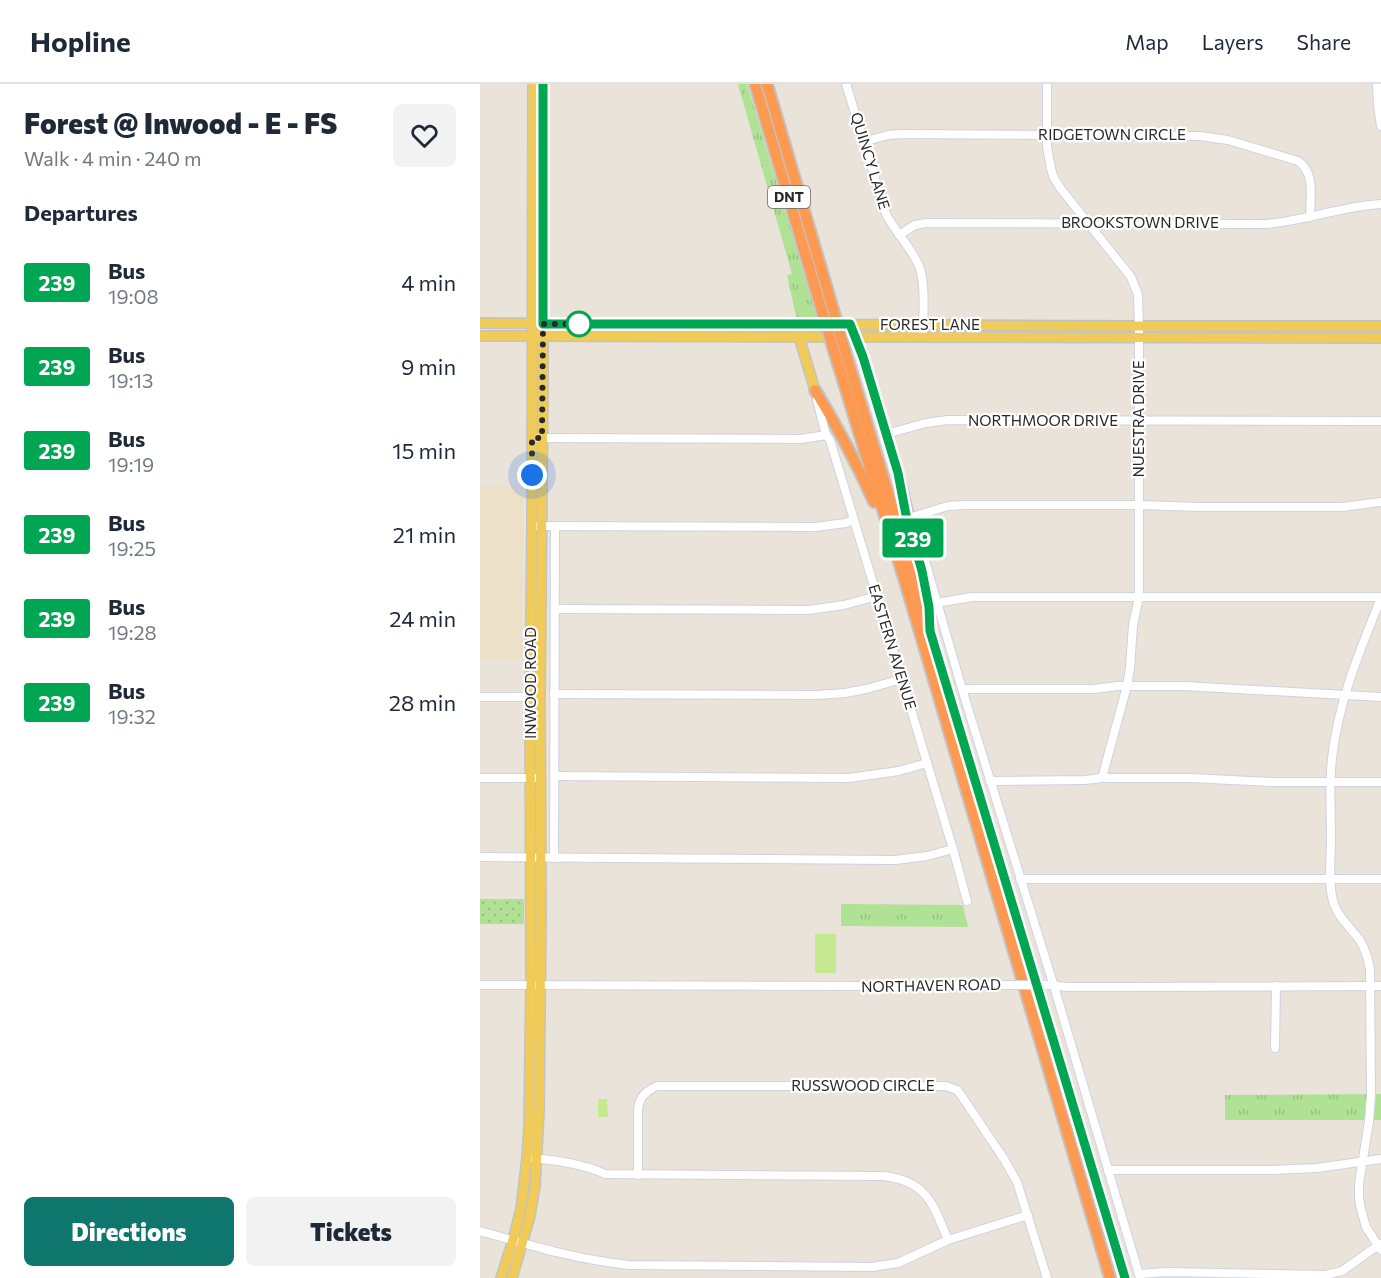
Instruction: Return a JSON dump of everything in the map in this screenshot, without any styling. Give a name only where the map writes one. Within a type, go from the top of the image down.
[{"type":"highway","name":"DNT","points":[[755,84],[828,310]]},
{"type":"highway","name":"DNT","points":[[767,84],[891,538],[1110,1278]]},
{"type":"highway","name":"DNT","points":[[840,351],[930,631],[1125,1278]]},
{"type":"highway","points":[[815,390],[866,484],[891,538]]},
{"type":"highway","points":[[898,473],[906,515],[922,571],[929,607],[930,631]]},
{"type":"main road","points":[[533,85],[543,85]]},
{"type":"main road","name":"INWOOD ROAD","points":[[512,1278],[530,1216],[535,1186],[532,1158],[535,986],[537,438],[532,336],[533,85]]},
{"type":"main road","name":"INWOOD ROAD","points":[[537,438],[543,336],[543,85]]},
{"type":"main road","points":[[532,162],[543,162]]},
{"type":"main road","points":[[532,254],[543,254]]},
{"type":"main road","name":"FOREST LANE","points":[[480,323],[1381,326]]},
{"type":"main road","points":[[598,336],[601,332],[631,324]]},
{"type":"main road","points":[[659,324],[659,336]]},
{"type":"main road","name":"EASTERN AVENUE","points":[[799,324],[799,337],[815,390]]},
{"type":"main road","points":[[850,324],[863,357],[898,473]]},
{"type":"main road","points":[[998,325],[998,337]]},
{"type":"main road","points":[[1067,325],[1067,337]]},
{"type":"main road","points":[[1281,325],[1282,338]]},
{"type":"main road","name":"FOREST LANE","points":[[480,336],[1381,338]]},
{"type":"main road","points":[[863,357],[863,349],[867,343],[879,337]]},
{"type":"main road","name":"INWOOD ROAD","points":[[501,1278],[513,1240],[532,1158]]},
{"type":"street","name":"QUINCY LANE","points":[[846,84],[886,214],[920,267],[923,337]]},
{"type":"street","name":"NUESTRA DRIVE","points":[[1047,84],[1048,158],[1054,178],[1131,277],[1137,296],[1139,326],[1139,597],[1133,625],[1127,686],[1102,778]]},
{"type":"street","points":[[1377,84],[1381,126]]},
{"type":"street","name":"RIDGETOWN CIRCLE","points":[[863,142],[888,135],[903,134],[1209,137],[1228,140],[1298,161],[1310,177],[1310,217]]},
{"type":"street","name":"BROOKSTOWN DRIVE","points":[[899,235],[915,225],[926,223],[1266,224],[1363,205],[1381,204]]},
{"type":"street","name":"EASTERN AVENUE","points":[[815,390],[826,435],[830,440],[967,901]]},
{"type":"street","name":"NORTHMOOR DRIVE","points":[[886,434],[926,423],[948,420],[1381,421]]},
{"type":"street","points":[[537,438],[801,439],[826,435]]},
{"type":"street","points":[[898,473],[936,603],[1020,879],[1049,985],[1139,1276],[1166,1272],[1326,1275],[1342,1271],[1380,1246],[1366,1227],[1360,1205],[1359,1184],[1371,1096],[1368,958],[1359,939],[1333,903],[1330,782],[1334,738],[1344,696],[1381,597],[972,597],[936,603]]},
{"type":"street","points":[[912,517],[948,506],[964,505],[1342,507],[1381,502]]},
{"type":"street","points":[[537,526],[815,527],[846,523],[853,519]]},
{"type":"street","points":[[554,858],[555,527]]},
{"type":"street","points":[[555,609],[808,610],[844,605],[877,596]]},
{"type":"street","points":[[554,694],[818,695],[845,693],[902,679]]},
{"type":"street","points":[[962,689],[1196,686],[1381,697]]},
{"type":"street","points":[[480,697],[535,697]]},
{"type":"street","points":[[554,776],[849,777],[899,771],[927,763]]},
{"type":"street","points":[[480,777],[535,778]]},
{"type":"street","points":[[990,781],[1191,778],[1271,782],[1381,782]]},
{"type":"street","points":[[480,857],[895,860],[927,856],[953,849]]},
{"type":"street","points":[[1020,879],[1381,879]]},
{"type":"street","name":"NORTHAVEN ROAD","points":[[480,985],[1381,986]]},
{"type":"street","points":[[1275,1048],[1276,986]]},
{"type":"street","name":"RUSSWOOD CIRCLE","points":[[638,1175],[640,1099],[647,1091],[657,1086],[946,1086],[957,1090],[961,1095],[1017,1182],[1047,1278]]},
{"type":"street","points":[[532,1158],[555,1160],[605,1174],[896,1177],[921,1189],[931,1202],[948,1240]]},
{"type":"street","points":[[1108,1170],[1271,1170],[1317,1168],[1381,1159]]},
{"type":"street","points":[[480,1231],[603,1262],[629,1265],[872,1267],[898,1263],[948,1240],[1028,1215]]},
{"type":"shaded area","points":[[480,486],[523,487],[522,660],[480,660]]},
{"type":"green space","points":[[738,84],[747,84],[817,318],[797,318],[796,316],[787,275],[792,274]]},
{"type":"green space","points":[[480,899],[524,899],[524,924],[480,924]]},
{"type":"green space","points":[[841,904],[963,905],[968,927],[841,926]]},
{"type":"green space","points":[[815,934],[836,934],[836,973],[815,973]]},
{"type":"green space","points":[[1381,1094],[1381,1120],[1225,1120],[1225,1095]]},
{"type":"green space","points":[[598,1099],[607,1099],[608,1117],[598,1117]]},
{"type":"bus line","name":"239","points":[[543,84],[543,324],[850,324],[863,357],[898,473],[906,515],[922,571],[929,607],[930,631],[1125,1278]]},
{"type":"route","points":[[532,475],[532,438],[542,438],[543,324],[579,324]]}]
